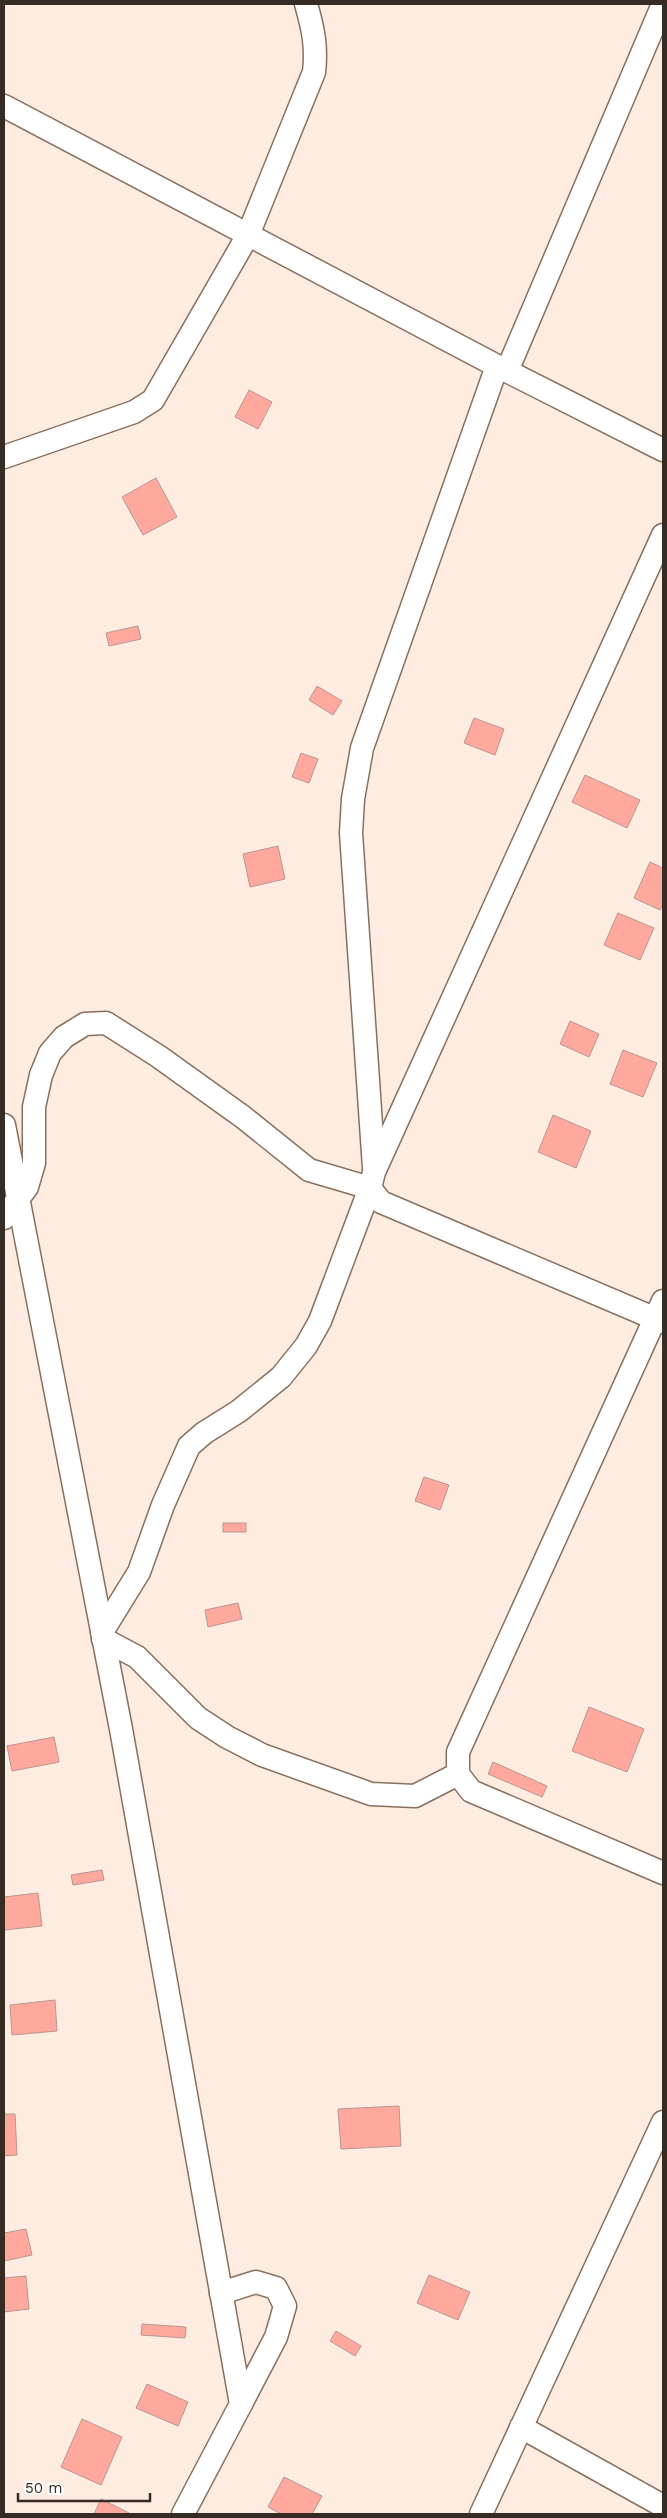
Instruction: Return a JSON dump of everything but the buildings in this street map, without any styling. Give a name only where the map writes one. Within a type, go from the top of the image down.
[{"type":"street","points":[[4,457],[134,412],[153,400],[248,234],[314,72],[316,53],[315,33],[306,4]]},
{"type":"street","points":[[663,4],[502,369],[362,748],[353,799],[351,833],[372,1180],[381,1202],[661,1313],[458,1752],[458,1774],[471,1792],[663,1873]]},
{"type":"street","points":[[4,106],[502,369],[663,450]]},
{"type":"street","points":[[102,1635],[139,1572],[163,1505],[189,1446],[204,1432],[239,1410],[281,1377],[306,1346],[320,1321],[372,1180],[663,535]]},
{"type":"street","points":[[4,1218],[27,1186],[34,1163],[34,1107],[41,1075],[50,1053],[60,1042],[85,1024],[106,1023],[158,1056],[242,1117],[309,1170],[372,1180]]},
{"type":"street","points":[[4,1124],[102,1635],[241,2404]]},
{"type":"street","points":[[102,1635],[137,1657],[198,1718],[227,1737],[262,1755],[370,1794],[415,1796],[458,1774]]},
{"type":"street","points":[[481,2514],[663,2122]]},
{"type":"street","points":[[183,2514],[276,2338],[285,2306],[276,2288],[256,2282],[221,2293]]},
{"type":"street","points":[[521,2427],[663,2506]]}]
